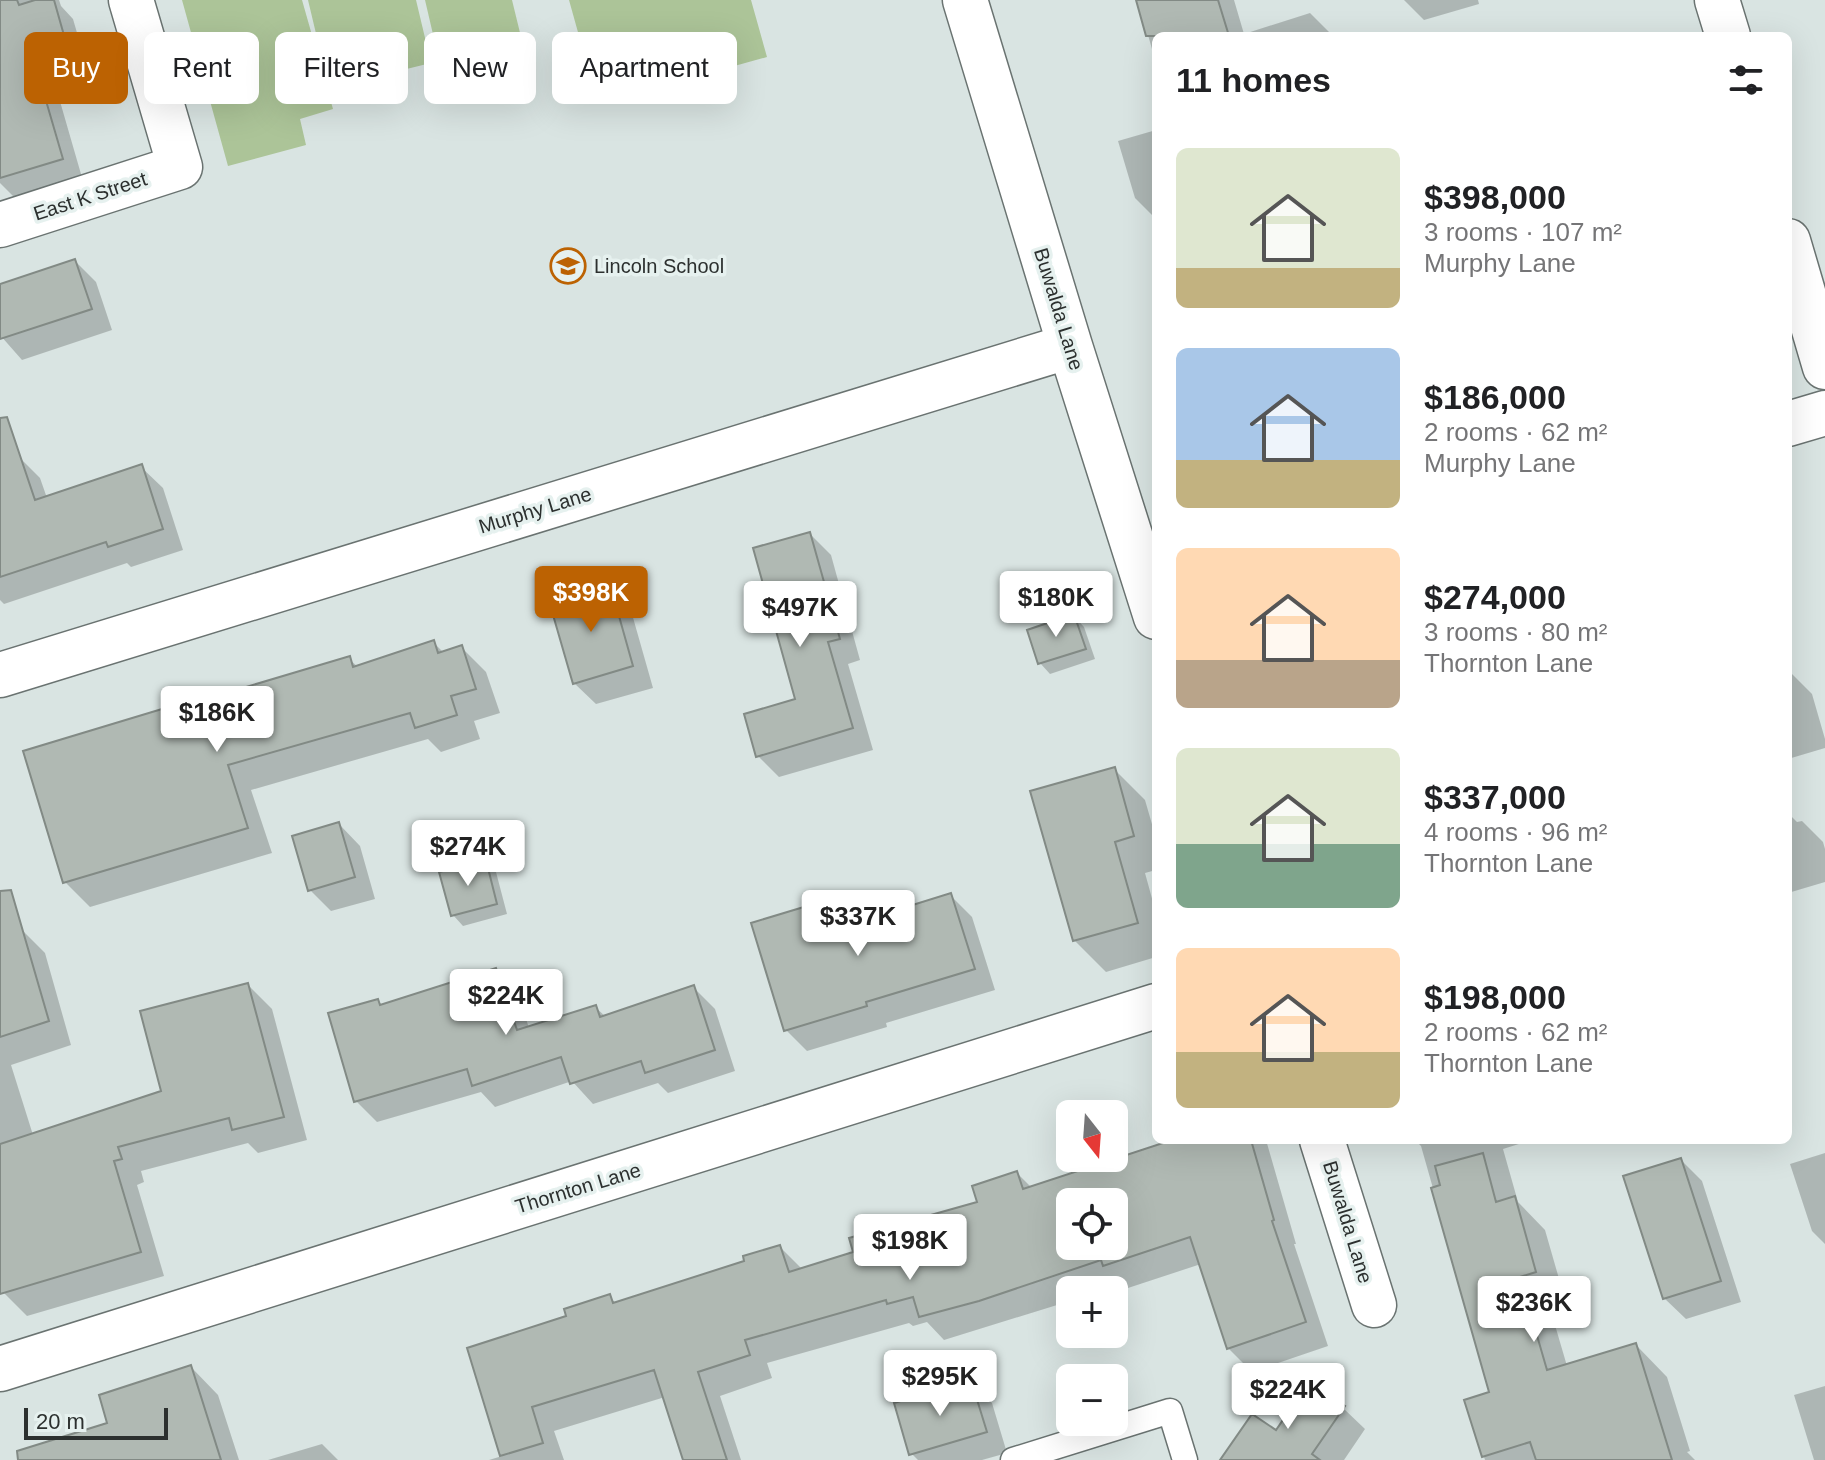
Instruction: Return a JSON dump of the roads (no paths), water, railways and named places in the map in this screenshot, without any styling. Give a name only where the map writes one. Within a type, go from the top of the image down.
[{"type":"street","name":"East K Street","points":[[0,225],[180,167],[131,0]]},
{"type":"street","name":"Buwalda Lane","points":[[965,0],[1152,604]]},
{"type":"street","points":[[1717,0],[1727,32]]},
{"type":"street","points":[[1792,255],[1825,367]]},
{"type":"street","name":"Murphy Lane","points":[[0,675],[1070,346]]},
{"type":"street","points":[[1792,423],[1825,413]]},
{"type":"street","name":"Thornton Lane","points":[[0,1369],[1152,1007]]},
{"type":"street","name":"Buwalda Lane","points":[[1323,1144],[1374,1305]]},
{"type":"lane","points":[[1013,1460],[1170,1411],[1185,1460]]},
{"type":"place","name":"Lincoln School","points":[[568,266]]}]
